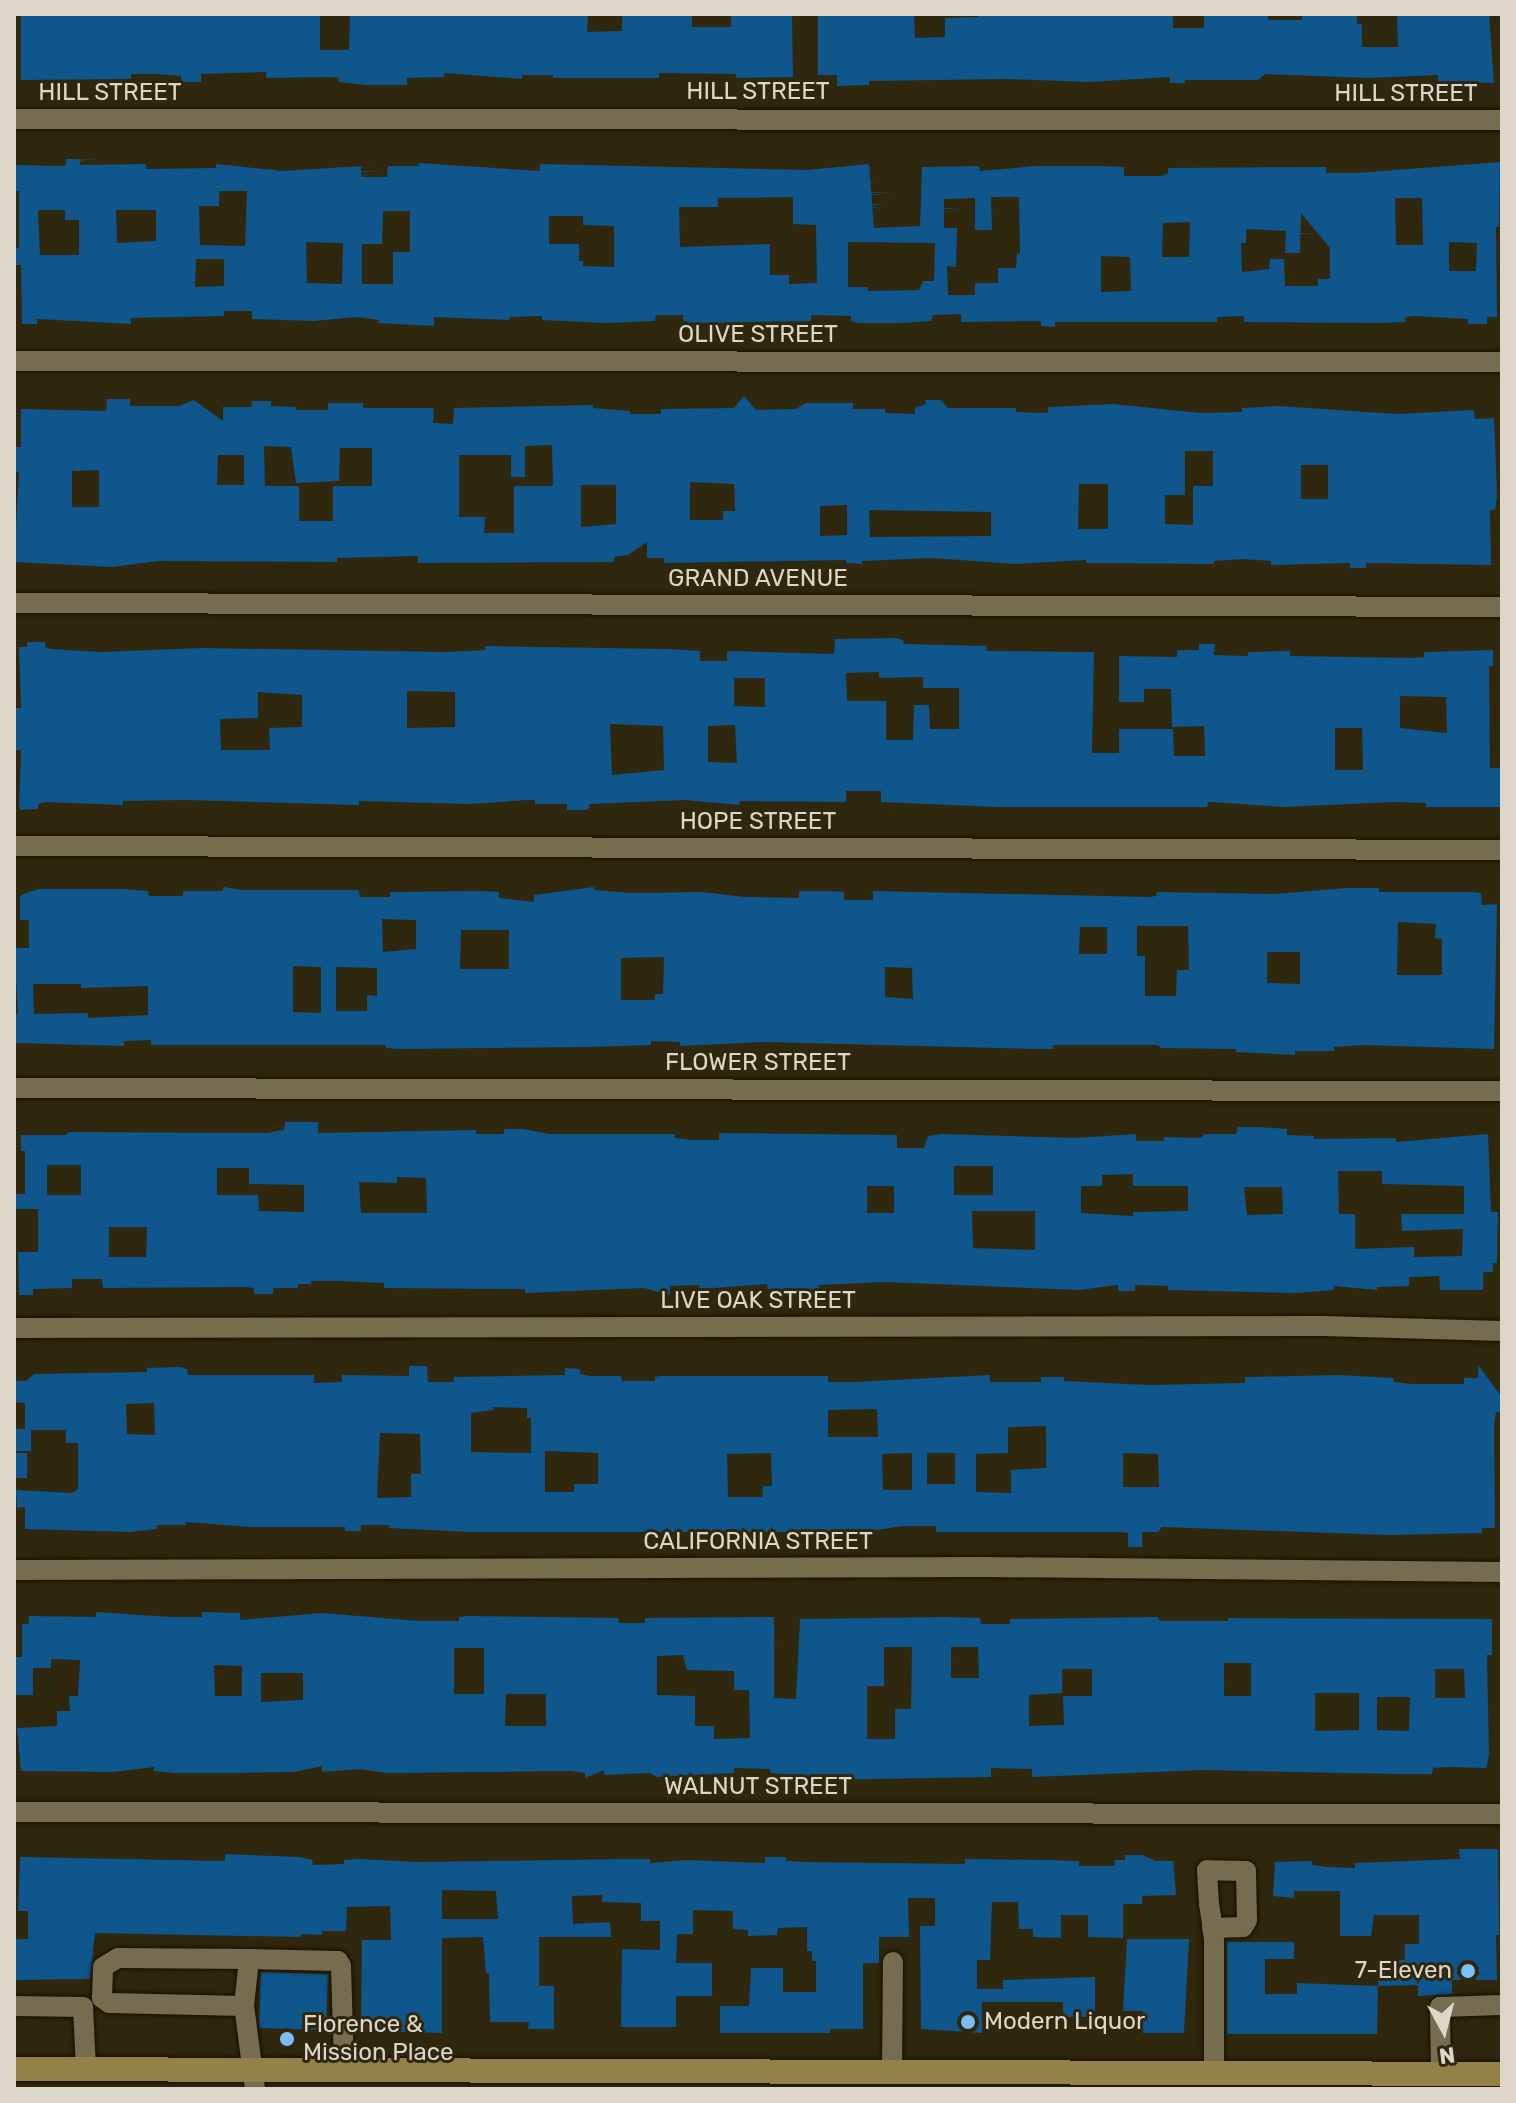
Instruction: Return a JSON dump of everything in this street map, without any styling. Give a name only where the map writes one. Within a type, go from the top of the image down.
[{"type":"main road","points":[[14,2069],[102,2076],[253,2079],[344,2070],[444,2080],[763,2080],[892,2072],[1006,2081],[1071,2081],[1214,2073],[1253,2081],[1414,2081],[1441,2074],[1502,2074]]},
{"type":"street","name":"HILL STREET","points":[[14,119],[1502,120]]},
{"type":"street","name":"OLIVE STREET","points":[[14,361],[1502,362]]},
{"type":"street","name":"GRAND AVENUE","points":[[14,603],[1502,607]]},
{"type":"street","name":"HOPE STREET","points":[[14,846],[1502,850]]},
{"type":"street","name":"FLOWER STREET","points":[[14,1088],[1502,1091]]},
{"type":"street","name":"LIVE OAK STREET","points":[[14,1328],[1323,1326],[1502,1331]]},
{"type":"street","name":"CALIFORNIA STREET","points":[[14,1570],[984,1567],[1502,1572]]},
{"type":"street","name":"WALNUT STREET","points":[[14,1812],[1502,1814]]},
{"type":"street","points":[[1212,1928],[1214,2073]]},
{"type":"street","points":[[244,2006],[109,2003],[102,1998],[103,1967],[118,1958],[338,1961],[341,1966],[344,2070]]},
{"type":"street","points":[[249,1959],[244,2006],[253,2079]]},
{"type":"street","points":[[892,2072],[893,1962]]},
{"type":"street","points":[[1441,2074],[1440,2007],[1502,2005]]},
{"type":"street","points":[[14,2006],[83,2007],[102,2076]]},
{"type":"building","points":[[21,14],[320,14],[320,50],[349,50],[350,14],[588,14],[587,32],[622,31],[622,14],[692,14],[692,27],[731,27],[731,14],[792,16],[793,77],[736,78],[736,74],[659,73],[659,78],[522,75],[522,79],[444,73],[444,77],[407,78],[407,85],[366,85],[339,82],[339,78],[331,77],[266,78],[266,72],[201,74],[201,82],[181,82],[181,76],[158,74],[131,74],[131,79],[21,80]]},
{"type":"building","points":[[818,14],[914,14],[915,38],[945,37],[945,18],[978,17],[978,14],[1173,15],[1173,28],[1204,28],[1204,14],[1268,14],[1268,20],[1302,20],[1302,14],[1357,14],[1357,24],[1362,24],[1362,47],[1398,47],[1397,14],[1489,14],[1494,83],[1438,81],[1438,75],[1368,78],[1265,74],[1258,80],[1185,80],[1185,83],[1170,83],[1170,77],[1088,82],[1007,79],[869,81],[869,85],[837,86],[837,75],[818,75]]},
{"type":"building","points":[[66,159],[80,159],[80,165],[146,164],[146,169],[216,168],[216,164],[283,171],[361,166],[361,177],[387,177],[388,166],[419,166],[419,163],[540,171],[540,164],[807,170],[869,164],[874,228],[920,226],[922,167],[979,166],[980,171],[1037,166],[1099,166],[1124,167],[1124,176],[1162,176],[1168,173],[1168,168],[1326,167],[1326,173],[1356,173],[1500,162],[1499,227],[1496,227],[1497,317],[1487,317],[1487,324],[1468,324],[1468,319],[1414,316],[1405,317],[1405,322],[1379,323],[1244,322],[1244,316],[1217,317],[1217,322],[1055,322],[1055,327],[1041,326],[1041,321],[961,322],[961,314],[933,315],[931,321],[902,323],[857,323],[851,321],[851,316],[811,315],[811,321],[695,323],[683,321],[683,315],[656,315],[655,321],[606,323],[542,320],[542,316],[510,317],[509,320],[434,317],[434,326],[379,323],[379,320],[357,317],[313,321],[252,319],[252,311],[224,311],[224,316],[131,318],[131,324],[37,319],[37,324],[22,324],[21,265],[14,265],[14,248],[19,248],[19,191],[14,191],[14,165],[66,165]],"holes":[[[219,191],[247,191],[245,246],[200,245],[199,206],[219,206]],[[793,197],[793,224],[816,225],[817,283],[789,284],[789,275],[770,275],[770,244],[680,247],[679,207],[718,207],[718,198]],[[991,197],[1019,197],[1020,254],[1017,253],[1016,268],[998,268],[998,283],[975,283],[975,295],[948,295],[947,266],[956,267],[957,228],[944,228],[944,199],[975,198],[975,230],[992,230]],[[1395,198],[1422,198],[1423,245],[1396,245]],[[38,210],[65,210],[65,220],[79,220],[79,255],[40,255]],[[116,210],[156,210],[156,241],[117,243]],[[383,211],[410,211],[410,252],[393,252],[393,284],[362,284],[362,244],[382,244]],[[1301,213],[1330,248],[1330,279],[1318,279],[1318,286],[1285,286],[1284,259],[1270,259],[1269,269],[1242,272],[1241,243],[1246,243],[1246,229],[1286,231],[1285,253],[1300,253]],[[549,216],[583,216],[583,225],[614,226],[614,267],[583,266],[583,261],[579,261],[579,244],[549,244]],[[1190,222],[1189,257],[1162,257],[1163,223]],[[306,242],[343,243],[342,284],[307,283]],[[848,242],[935,243],[934,281],[923,281],[919,290],[868,291],[868,287],[848,287]],[[1449,242],[1477,243],[1476,271],[1449,271]],[[1101,256],[1130,257],[1131,291],[1101,292]],[[196,259],[224,259],[224,286],[195,287]]]},
{"type":"building","points":[[744,396],[756,410],[796,409],[806,403],[853,403],[853,409],[885,409],[885,413],[915,414],[915,408],[926,404],[925,400],[941,400],[948,408],[1016,408],[1016,412],[1043,413],[1048,413],[1048,407],[1113,404],[1201,413],[1242,412],[1242,408],[1279,406],[1396,414],[1474,410],[1475,419],[1494,418],[1497,496],[1495,510],[1490,510],[1491,565],[1366,563],[1366,568],[1350,568],[1350,563],[1271,565],[1271,561],[1242,559],[1214,561],[1214,564],[1086,563],[1086,560],[1016,564],[931,558],[862,561],[862,564],[846,563],[846,560],[664,563],[664,558],[647,558],[647,542],[628,555],[614,557],[614,562],[418,563],[418,556],[337,558],[337,562],[158,561],[112,567],[14,562],[19,472],[14,472],[14,447],[21,447],[21,409],[106,411],[107,399],[130,399],[130,406],[179,406],[194,400],[223,421],[223,407],[251,407],[252,401],[271,401],[271,406],[296,407],[296,410],[328,410],[328,403],[363,403],[363,408],[434,408],[433,423],[453,424],[454,408],[593,405],[593,408],[630,411],[630,414],[661,414],[661,409],[734,408]],"holes":[[[552,445],[553,486],[514,486],[514,533],[484,533],[485,517],[459,517],[459,455],[511,455],[511,477],[525,477],[525,446]],[[264,446],[291,447],[296,483],[339,481],[340,448],[372,448],[372,486],[333,486],[333,521],[299,521],[299,486],[265,486]],[[1185,451],[1213,451],[1213,486],[1193,486],[1193,525],[1165,524],[1165,495],[1185,495]],[[218,455],[244,455],[244,485],[217,485]],[[1301,465],[1328,465],[1328,499],[1301,499]],[[99,470],[99,507],[72,507],[72,471]],[[690,482],[734,484],[735,511],[723,511],[723,520],[690,520]],[[1079,484],[1108,484],[1108,529],[1078,529]],[[581,485],[616,485],[616,524],[581,527]],[[847,505],[847,535],[820,536],[820,506]],[[869,510],[991,512],[991,536],[870,537]]]},
{"type":"building","points":[[896,638],[903,640],[904,644],[986,646],[987,651],[1094,652],[1092,753],[1119,753],[1119,729],[1173,729],[1174,756],[1205,756],[1204,726],[1172,727],[1171,689],[1144,689],[1144,702],[1119,702],[1119,656],[1177,657],[1177,650],[1199,650],[1199,644],[1215,644],[1214,655],[1248,656],[1248,652],[1290,651],[1290,656],[1412,658],[1424,657],[1424,652],[1493,650],[1493,666],[1489,666],[1490,768],[1502,768],[1502,807],[1426,807],[1426,803],[1394,802],[1283,807],[1208,802],[1207,807],[997,807],[881,802],[881,791],[846,791],[846,802],[740,801],[739,805],[685,800],[590,804],[588,810],[567,810],[567,804],[535,804],[535,800],[470,804],[359,801],[359,805],[186,800],[123,801],[123,805],[45,802],[38,804],[38,809],[20,810],[21,750],[14,750],[14,708],[21,708],[19,647],[27,647],[27,642],[45,642],[45,647],[51,649],[100,652],[202,648],[448,652],[485,650],[485,646],[668,649],[700,651],[700,661],[727,661],[727,652],[732,651],[834,654],[835,639]],"holes":[[[879,672],[879,678],[923,677],[923,688],[959,688],[959,729],[930,729],[929,705],[914,705],[913,740],[886,740],[886,701],[847,701],[846,673]],[[734,678],[765,678],[765,707],[734,706]],[[407,691],[455,692],[455,727],[407,728]],[[258,692],[302,695],[302,727],[269,728],[270,750],[221,750],[220,719],[258,718]],[[1400,696],[1446,697],[1447,733],[1400,728]],[[610,724],[663,726],[664,770],[612,775]],[[735,725],[737,763],[708,762],[708,726]],[[1335,728],[1362,728],[1363,770],[1335,770]]]},
{"type":"building","points":[[224,887],[241,890],[358,890],[360,897],[390,897],[390,892],[480,891],[499,892],[499,898],[534,902],[534,895],[594,887],[594,890],[633,893],[703,892],[744,897],[799,898],[799,891],[828,891],[844,892],[844,900],[873,900],[873,891],[1149,897],[1156,896],[1157,892],[1275,894],[1347,888],[1379,888],[1379,892],[1481,893],[1482,905],[1497,904],[1494,1049],[1363,1045],[1334,1047],[1334,1051],[1295,1051],[1295,1055],[1236,1052],[1236,1049],[1161,1048],[1158,1045],[1053,1045],[1053,1049],[1039,1049],[764,1042],[680,1046],[680,1042],[651,1041],[651,1045],[589,1047],[400,1049],[386,1048],[386,1045],[151,1045],[151,1040],[124,1041],[124,1046],[14,1043],[14,1014],[18,1014],[14,948],[29,948],[29,920],[20,920],[20,897],[23,894],[39,889],[124,889],[148,891],[149,896],[183,896],[183,891],[222,891]],"holes":[[[382,919],[416,920],[416,949],[383,952]],[[1398,922],[1436,924],[1435,938],[1442,939],[1442,975],[1397,975]],[[1137,926],[1188,926],[1189,970],[1177,970],[1176,996],[1145,996],[1145,956],[1137,956]],[[1080,927],[1107,927],[1107,954],[1079,954]],[[461,930],[509,930],[509,969],[460,969]],[[1267,952],[1300,952],[1300,984],[1267,983]],[[664,957],[663,994],[655,994],[655,1000],[621,1000],[621,958]],[[293,966],[321,967],[321,1013],[293,1012]],[[336,967],[377,968],[377,996],[367,995],[367,1011],[336,1011]],[[885,967],[912,968],[913,999],[885,997]],[[33,984],[81,984],[81,988],[148,986],[148,1015],[88,1018],[88,1013],[34,1014]]]},
{"type":"building","points":[[285,1122],[318,1122],[318,1133],[476,1130],[476,1134],[504,1134],[504,1129],[523,1129],[549,1134],[675,1134],[675,1138],[692,1140],[719,1140],[719,1133],[897,1135],[897,1148],[924,1148],[928,1136],[941,1134],[1074,1138],[1136,1134],[1136,1141],[1164,1141],[1164,1137],[1201,1138],[1204,1134],[1236,1134],[1238,1127],[1258,1127],[1287,1129],[1287,1135],[1314,1136],[1314,1139],[1396,1138],[1396,1142],[1488,1134],[1491,1212],[1498,1212],[1497,1263],[1493,1263],[1493,1272],[1483,1272],[1483,1290],[1440,1290],[1439,1276],[1409,1277],[1409,1286],[1377,1287],[1377,1290],[1334,1286],[1334,1290],[1296,1293],[1168,1290],[1168,1286],[1135,1285],[1135,1291],[1118,1291],[1118,1285],[1079,1290],[884,1282],[819,1285],[819,1290],[768,1289],[767,1284],[700,1289],[699,1285],[670,1286],[670,1295],[644,1288],[525,1293],[525,1289],[384,1288],[384,1283],[341,1281],[311,1281],[311,1284],[298,1284],[298,1288],[273,1288],[273,1294],[254,1294],[254,1288],[245,1287],[103,1288],[102,1279],[72,1279],[72,1288],[33,1289],[33,1295],[19,1295],[18,1252],[38,1252],[38,1209],[14,1209],[14,1194],[25,1194],[25,1151],[21,1151],[21,1135],[66,1135],[69,1132],[266,1133],[284,1130]],"holes":[[[47,1165],[81,1165],[81,1195],[47,1195]],[[954,1166],[993,1166],[993,1195],[954,1195]],[[217,1168],[249,1168],[249,1184],[304,1185],[304,1212],[259,1211],[258,1195],[217,1195]],[[1338,1171],[1382,1171],[1382,1184],[1464,1186],[1464,1214],[1401,1214],[1402,1231],[1463,1229],[1462,1256],[1414,1257],[1414,1247],[1355,1249],[1355,1214],[1339,1214]],[[1133,1174],[1133,1186],[1188,1186],[1188,1211],[1133,1212],[1133,1216],[1081,1213],[1081,1186],[1102,1186],[1102,1175]],[[397,1177],[426,1178],[427,1213],[361,1213],[359,1182],[397,1183]],[[867,1186],[894,1186],[894,1213],[867,1213]],[[1244,1187],[1282,1187],[1283,1214],[1247,1215]],[[972,1211],[1035,1211],[1035,1250],[973,1248]],[[109,1227],[147,1227],[146,1257],[109,1257]]]},
{"type":"building","points":[[1478,1365],[1501,1396],[1501,1413],[1496,1412],[1494,1425],[1495,1528],[1482,1528],[1482,1533],[1388,1535],[1162,1527],[1158,1532],[1142,1532],[1142,1547],[1128,1547],[1128,1533],[1122,1532],[936,1532],[936,1526],[903,1526],[862,1532],[468,1532],[389,1528],[389,1525],[361,1525],[361,1531],[345,1531],[345,1527],[250,1527],[186,1522],[186,1525],[157,1525],[157,1529],[130,1532],[25,1529],[25,1507],[17,1508],[16,1490],[72,1493],[78,1489],[78,1443],[66,1443],[66,1430],[31,1430],[31,1451],[16,1451],[16,1429],[25,1429],[25,1403],[14,1402],[14,1381],[26,1381],[34,1374],[147,1372],[147,1368],[180,1367],[187,1369],[188,1375],[314,1375],[314,1383],[342,1382],[342,1375],[409,1376],[409,1366],[427,1366],[428,1382],[454,1382],[454,1377],[565,1375],[565,1368],[580,1369],[580,1374],[590,1376],[621,1376],[622,1381],[655,1381],[655,1377],[660,1376],[828,1376],[828,1382],[855,1382],[990,1375],[990,1382],[1041,1382],[1041,1377],[1064,1377],[1064,1381],[1149,1385],[1245,1383],[1245,1377],[1341,1375],[1393,1378],[1394,1382],[1410,1384],[1464,1384],[1464,1378],[1478,1378]],"holes":[[[154,1403],[155,1435],[127,1434],[126,1404]],[[493,1407],[527,1408],[527,1418],[531,1418],[531,1453],[471,1452],[471,1413],[494,1410]],[[877,1409],[878,1437],[828,1437],[828,1410]],[[1046,1426],[1046,1468],[1011,1470],[1011,1493],[976,1492],[976,1454],[1008,1453],[1008,1427]],[[380,1433],[420,1434],[421,1474],[411,1474],[411,1497],[377,1498]],[[545,1451],[598,1453],[598,1484],[574,1484],[574,1492],[545,1492]],[[771,1453],[772,1486],[763,1486],[762,1497],[728,1497],[727,1454]],[[912,1453],[912,1490],[883,1490],[882,1454]],[[927,1453],[955,1453],[955,1484],[927,1484]],[[1123,1453],[1158,1454],[1159,1487],[1123,1487]]]},
{"type":"building","points":[[14,1453],[27,1453],[27,1478],[14,1478]]},
{"type":"building","points":[[96,1612],[202,1617],[202,1612],[240,1613],[240,1620],[322,1613],[419,1621],[459,1621],[459,1617],[467,1616],[618,1618],[619,1623],[645,1623],[645,1618],[774,1617],[774,1698],[796,1699],[800,1619],[947,1617],[980,1618],[981,1624],[1010,1624],[1010,1619],[1158,1617],[1160,1621],[1228,1621],[1228,1618],[1492,1619],[1492,1655],[1487,1655],[1489,1756],[1486,1768],[1433,1768],[1432,1774],[1204,1770],[1032,1777],[1032,1769],[991,1768],[991,1777],[809,1780],[809,1776],[770,1773],[770,1769],[734,1768],[734,1773],[657,1777],[650,1773],[604,1775],[604,1770],[585,1778],[585,1773],[571,1771],[386,1773],[359,1769],[322,1772],[322,1766],[295,1772],[175,1773],[154,1771],[154,1767],[113,1772],[21,1771],[17,1728],[57,1726],[57,1711],[70,1711],[69,1696],[78,1696],[80,1660],[51,1659],[51,1668],[33,1668],[33,1695],[15,1695],[15,1657],[22,1657],[22,1624],[29,1624],[29,1616],[96,1617]],"holes":[[[884,1647],[912,1647],[911,1709],[895,1709],[895,1739],[867,1739],[867,1686],[884,1686]],[[951,1647],[978,1647],[979,1678],[951,1678]],[[454,1648],[484,1648],[484,1694],[454,1694]],[[683,1655],[687,1670],[734,1671],[734,1690],[749,1690],[750,1738],[714,1739],[714,1726],[695,1726],[695,1696],[657,1695],[657,1656]],[[1224,1663],[1251,1663],[1251,1696],[1224,1696]],[[214,1665],[242,1666],[242,1696],[215,1696]],[[1062,1669],[1092,1669],[1092,1696],[1063,1696],[1064,1725],[1029,1726],[1029,1695],[1062,1693]],[[1435,1669],[1464,1669],[1465,1698],[1435,1698]],[[261,1673],[303,1673],[303,1700],[261,1702]],[[1315,1693],[1359,1693],[1359,1730],[1315,1731]],[[506,1694],[546,1694],[546,1726],[505,1726]],[[1377,1697],[1410,1697],[1409,1731],[1377,1730]]]},
{"type":"building","points":[[1459,1849],[1498,1849],[1497,1980],[1452,1980],[1452,1994],[1418,1996],[1418,1985],[1378,1986],[1378,1960],[1405,1960],[1405,1944],[1419,1944],[1419,1915],[1374,1915],[1371,1936],[1340,1936],[1340,1891],[1294,1891],[1294,1898],[1273,1896],[1275,1862],[1312,1861],[1312,1865],[1355,1868],[1355,1863],[1460,1859]]},
{"type":"building","points":[[225,1854],[299,1857],[312,1860],[313,1865],[344,1864],[344,1860],[357,1859],[418,1862],[650,1859],[650,1863],[687,1860],[765,1863],[765,1857],[786,1857],[786,1861],[805,1862],[965,1864],[965,1859],[1049,1860],[1079,1861],[1079,1866],[1115,1866],[1114,1860],[1125,1860],[1125,1855],[1142,1855],[1156,1861],[1173,1861],[1176,1895],[1142,1896],[1142,1904],[1123,1904],[1123,1938],[1088,1937],[1088,1915],[1061,1915],[1061,1938],[1033,1937],[1033,1929],[1019,1929],[1018,1902],[992,1902],[990,1960],[977,1960],[977,1989],[1003,1989],[1003,1980],[1095,1977],[1095,2017],[1063,2017],[1063,2002],[982,2002],[982,2033],[921,2029],[920,1926],[935,1926],[935,1898],[908,1898],[909,1937],[879,1937],[879,1963],[863,1963],[863,2029],[830,2029],[830,2033],[720,2033],[720,2006],[749,2006],[751,1968],[783,1968],[783,1992],[816,1992],[816,1961],[812,1961],[812,1951],[807,1951],[807,1927],[778,1928],[777,1935],[748,1936],[748,1930],[733,1929],[733,1911],[693,1910],[693,1934],[677,1934],[676,1963],[712,1963],[712,1996],[676,1996],[676,2027],[621,2027],[622,1949],[660,1950],[660,1921],[641,1921],[641,1903],[602,1902],[602,1895],[572,1896],[573,1924],[610,1922],[611,1937],[539,1937],[539,1986],[554,1986],[554,2029],[528,2029],[529,2022],[490,2022],[489,1973],[486,1973],[483,1937],[442,1938],[442,2033],[361,2031],[362,1940],[391,1940],[390,1906],[347,1907],[346,1931],[322,1931],[322,1935],[301,1934],[301,1937],[95,1933],[90,1979],[14,1980],[14,1939],[28,1939],[28,1911],[18,1911],[20,1857],[225,1861]],"holes":[[[442,1890],[496,1891],[498,1919],[442,1919]]]},
{"type":"building","points":[[1127,1939],[1189,1939],[1184,2033],[1143,2033],[1143,2011],[1123,2011]]},
{"type":"building","points":[[1227,1942],[1294,1942],[1294,1959],[1265,1959],[1265,1994],[1297,1994],[1297,1983],[1378,1986],[1377,2034],[1227,2034]]},
{"type":"building","points":[[261,1972],[328,1974],[326,2030],[259,2028]]},
{"type":"place","name":"7-Eleven","points":[[1468,1971]]},
{"type":"place","name":"Modern Liquor","points":[[968,2022]]},
{"type":"place","name":"Florence & Mission Place","points":[[287,2039]]}]
